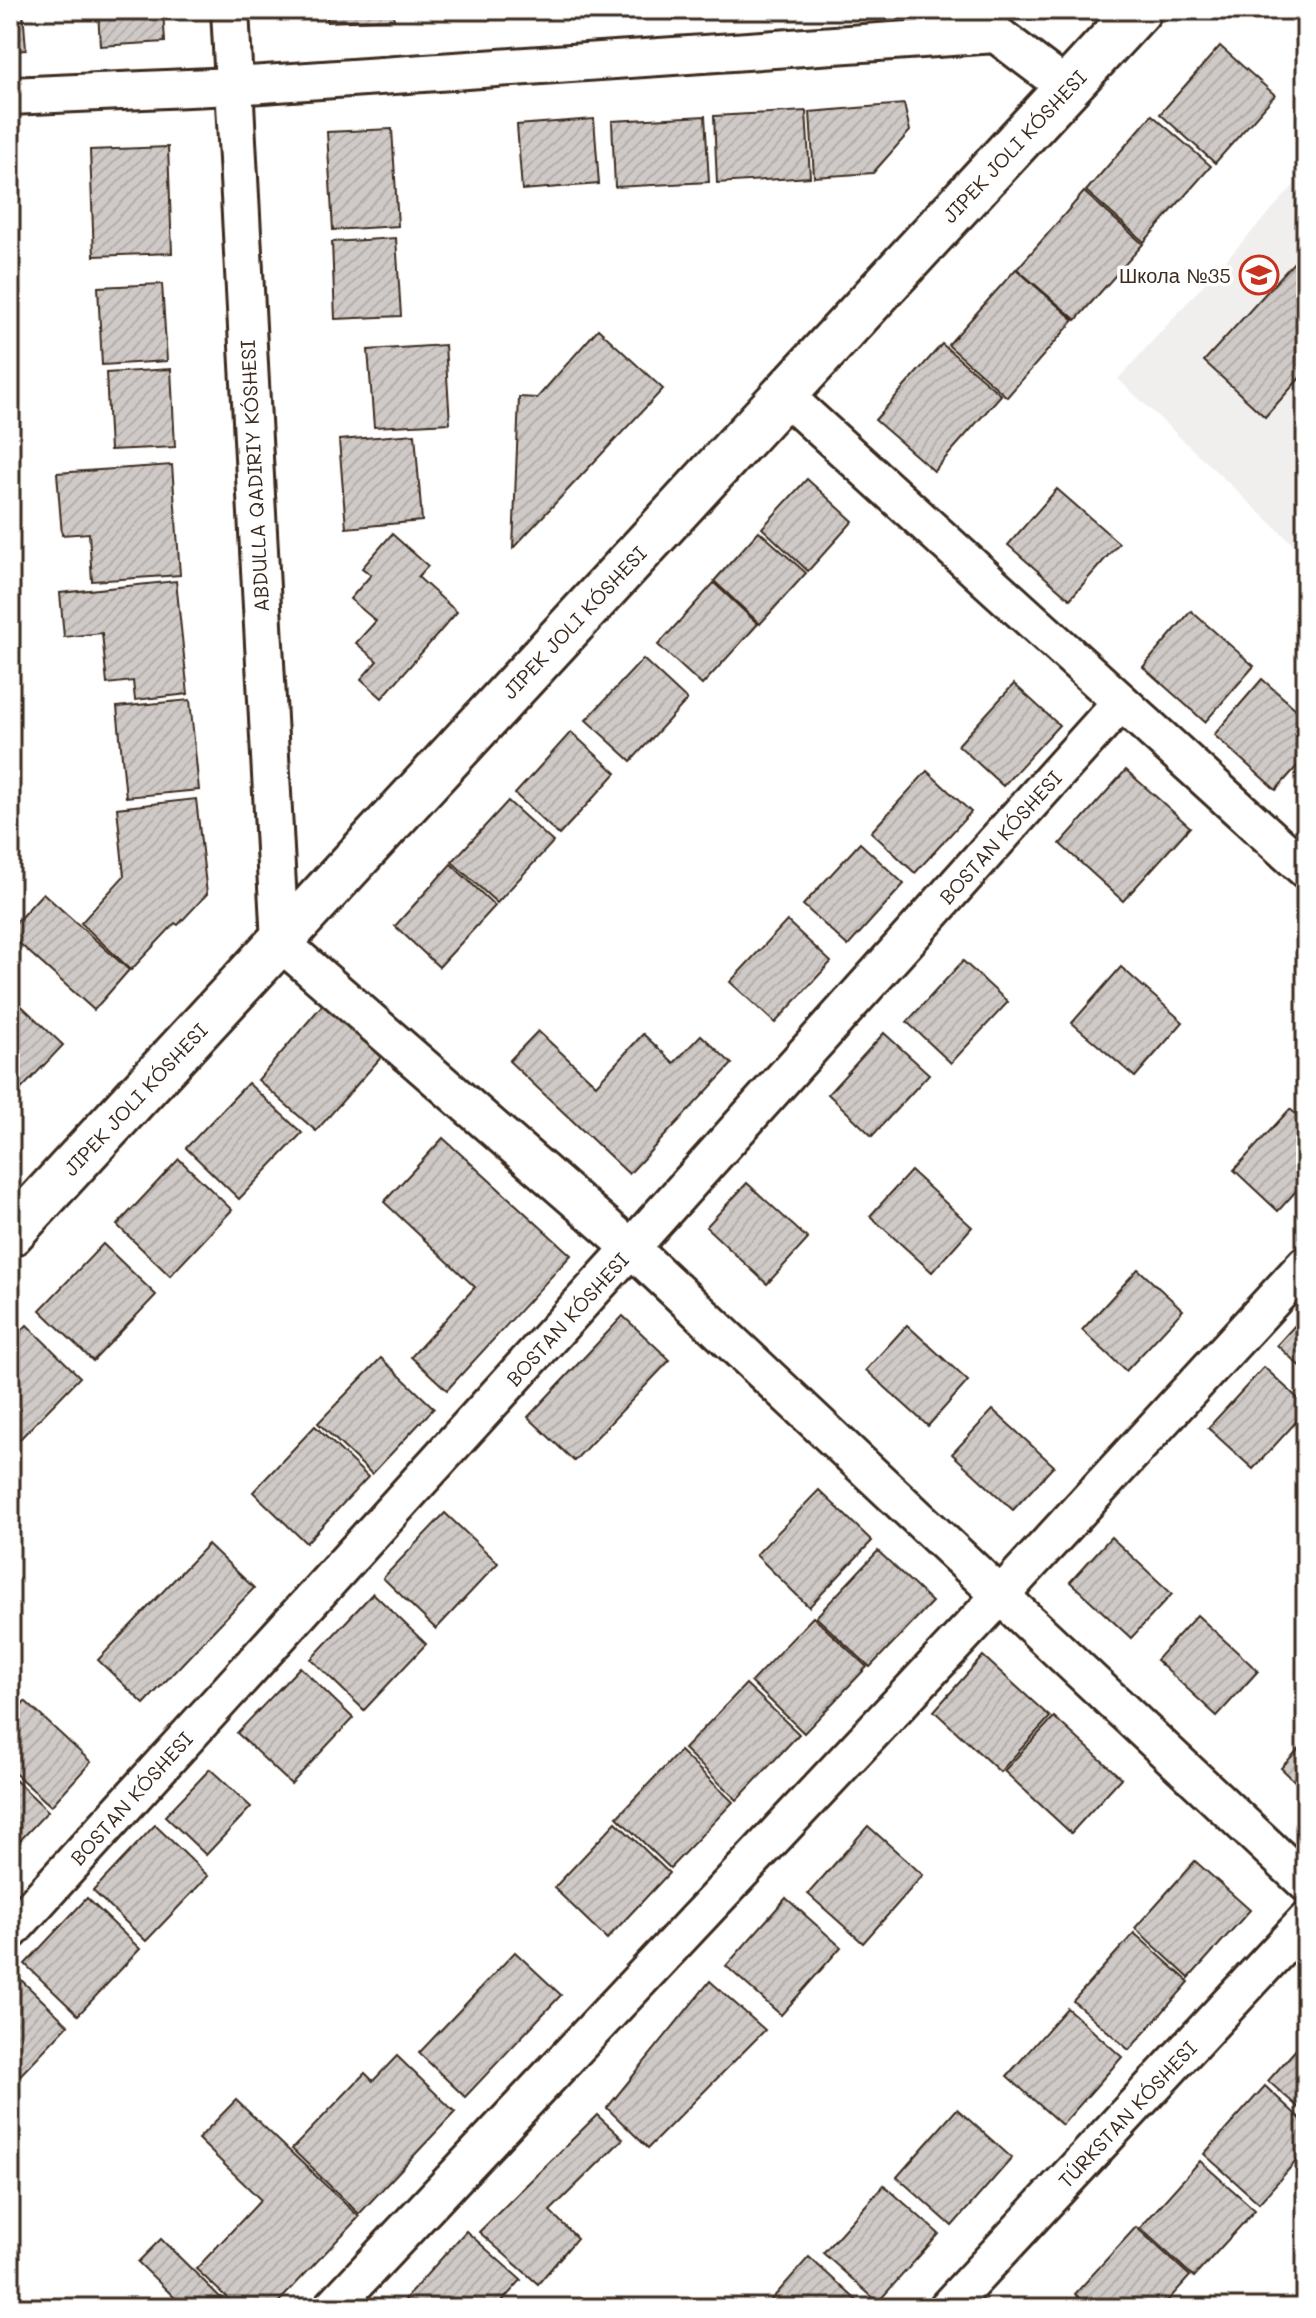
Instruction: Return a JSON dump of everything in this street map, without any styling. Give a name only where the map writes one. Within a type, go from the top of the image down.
[{"type":"street","points":[[230,10],[280,942],[631,1248],[1306,1883]]},
{"type":"street","points":[[10,1234],[1139,10]]},
{"type":"street","points":[[10,96],[233,86],[999,22],[1067,88]]},
{"type":"street","points":[[784,395],[1306,870]]},
{"type":"street","name":"BOSTAN KÓSHESI","points":[[10,1932],[1121,702]]},
{"type":"street","points":[[332,2308],[1001,1595],[1306,1264]]},
{"type":"street","name":"TÚRKSTAN KÓSHESI","points":[[947,2308],[1306,1921]]},
{"type":"shaded area","name":"Школа №35","points":[[1306,172],[1306,556],[1118,379]]},
{"type":"building","points":[[10,10],[23,10],[26,50],[10,51]]},
{"type":"building","points":[[98,10],[163,10],[165,42],[100,46]]},
{"type":"building","points":[[327,10],[393,10],[394,19],[327,22]]},
{"type":"building","points":[[1220,46],[1275,95],[1215,163],[1160,114]]},
{"type":"building","points":[[904,104],[910,131],[873,173],[814,177],[810,112]]},
{"type":"building","points":[[806,111],[810,177],[717,183],[714,116]]},
{"type":"building","points":[[1152,115],[1211,166],[1144,242],[1086,191]]},
{"type":"building","points":[[705,116],[709,182],[615,187],[612,121]]},
{"type":"building","points":[[594,119],[599,184],[522,190],[517,125]]},
{"type":"building","points":[[392,129],[398,226],[333,230],[327,132]]},
{"type":"building","points":[[168,147],[172,253],[94,256],[90,150]]},
{"type":"building","points":[[1084,192],[1143,244],[1076,320],[1017,269]]},
{"type":"building","points":[[396,238],[401,316],[335,319],[332,242]]},
{"type":"building","points":[[1306,249],[1306,371],[1265,417],[1204,361]]},
{"type":"building","points":[[1016,269],[1074,320],[1007,397],[948,345]]},
{"type":"building","points":[[162,284],[167,361],[102,365],[98,287]]},
{"type":"building","points":[[598,329],[663,389],[513,548],[519,397],[537,398]]},
{"type":"building","points":[[942,344],[1001,395],[934,471],[875,420]]},
{"type":"building","points":[[445,345],[450,423],[374,427],[368,350]]},
{"type":"building","points":[[171,369],[175,447],[110,450],[106,373]]},
{"type":"building","points":[[415,434],[422,521],[346,528],[339,440]]},
{"type":"building","points":[[172,465],[180,575],[92,581],[89,533],[62,535],[57,473]]},
{"type":"building","points":[[807,479],[853,521],[808,571],[762,528]]},
{"type":"building","points":[[1057,489],[1119,543],[1070,599],[1008,545]]},
{"type":"building","points":[[759,531],[806,573],[760,624],[714,581]]},
{"type":"building","points":[[392,534],[428,566],[418,577],[457,612],[382,698],[361,679],[377,661],[356,643],[376,621],[350,599],[371,575],[362,568]]},
{"type":"building","points":[[176,581],[188,694],[135,700],[133,681],[107,684],[102,633],[64,637],[60,593]]},
{"type":"building","points":[[714,583],[758,624],[702,685],[658,645]]},
{"type":"building","points":[[1191,611],[1254,666],[1205,722],[1143,667]]},
{"type":"building","points":[[643,659],[687,700],[631,761],[586,720]]},
{"type":"building","points":[[1262,679],[1306,718],[1306,756],[1276,790],[1214,735]]},
{"type":"building","points":[[1014,684],[1059,725],[1003,786],[958,745]]},
{"type":"building","points":[[190,700],[199,790],[126,797],[117,707]]},
{"type":"building","points":[[571,732],[616,773],[559,835],[515,794]]},
{"type":"building","points":[[1126,770],[1190,827],[1123,901],[1060,844]]},
{"type":"building","points":[[927,771],[971,812],[915,873],[871,832]]},
{"type":"building","points":[[196,799],[207,894],[131,970],[81,923],[124,876],[117,808]]},
{"type":"building","points":[[508,801],[553,842],[497,903],[452,862]]},
{"type":"building","points":[[860,843],[904,884],[848,946],[803,905]]},
{"type":"building","points":[[451,864],[495,906],[439,967],[395,926]]},
{"type":"building","points":[[43,893],[129,970],[94,1010],[10,935],[10,929]]},
{"type":"building","points":[[787,921],[831,962],[775,1023],[730,982]]},
{"type":"building","points":[[963,961],[1008,1002],[951,1063],[907,1022]]},
{"type":"building","points":[[1121,967],[1183,1022],[1135,1077],[1072,1023]]},
{"type":"building","points":[[10,995],[63,1045],[10,1101]]},
{"type":"building","points":[[324,1003],[383,1055],[316,1131],[258,1080]]},
{"type":"building","points":[[538,1031],[596,1085],[643,1034],[674,1063],[701,1035],[732,1064],[629,1174],[509,1061]]},
{"type":"building","points":[[884,1033],[929,1074],[872,1136],[828,1094]]},
{"type":"building","points":[[248,1083],[302,1133],[239,1199],[186,1148]]},
{"type":"building","points":[[1290,1109],[1306,1123],[1306,1180],[1278,1211],[1234,1170]]},
{"type":"building","points":[[443,1138],[571,1255],[447,1390],[411,1357],[475,1287],[384,1202]]},
{"type":"building","points":[[179,1159],[232,1210],[170,1276],[117,1225]]},
{"type":"building","points":[[911,1171],[972,1227],[932,1272],[870,1216]]},
{"type":"building","points":[[747,1183],[808,1239],[767,1284],[706,1227]]},
{"type":"building","points":[[103,1244],[156,1295],[93,1361],[40,1310]]},
{"type":"building","points":[[1138,1269],[1183,1310],[1126,1371],[1082,1330]]},
{"type":"building","points":[[1306,1313],[1306,1372],[1277,1345]]},
{"type":"building","points":[[623,1316],[670,1360],[574,1461],[528,1417]]},
{"type":"building","points":[[27,1325],[80,1377],[17,1442],[10,1435],[10,1343]]},
{"type":"building","points":[[907,1325],[968,1381],[928,1426],[866,1370]]},
{"type":"building","points":[[381,1358],[434,1408],[372,1474],[318,1423]]},
{"type":"building","points":[[1264,1367],[1306,1406],[1306,1411],[1253,1469],[1208,1428]]},
{"type":"building","points":[[993,1410],[1054,1466],[1013,1510],[952,1454]]},
{"type":"building","points":[[315,1426],[368,1477],[306,1543],[253,1492]]},
{"type":"building","points":[[819,1490],[872,1541],[809,1607],[756,1555]]},
{"type":"building","points":[[445,1513],[498,1563],[436,1629],[383,1578]]},
{"type":"building","points":[[1111,1537],[1172,1594],[1131,1638],[1070,1582]]},
{"type":"building","points":[[208,1544],[254,1588],[144,1704],[98,1660]]},
{"type":"building","points":[[878,1551],[932,1602],[870,1667],[816,1617]]},
{"type":"building","points":[[373,1593],[426,1644],[364,1710],[311,1659]]},
{"type":"building","points":[[1197,1615],[1258,1671],[1217,1716],[1156,1660]]},
{"type":"building","points":[[813,1617],[867,1667],[804,1733],[751,1682]]},
{"type":"building","points":[[983,1656],[1050,1717],[1000,1772],[934,1711]]},
{"type":"building","points":[[300,1667],[353,1718],[291,1784],[237,1733]]},
{"type":"building","points":[[746,1684],[799,1734],[737,1800],[684,1749]]},
{"type":"building","points":[[25,1701],[91,1762],[51,1806],[10,1769],[10,1717]]},
{"type":"building","points":[[1054,1717],[1121,1778],[1071,1833],[1004,1771]]},
{"type":"building","points":[[1306,1741],[1306,1792],[1281,1768]]},
{"type":"building","points":[[680,1751],[733,1802],[670,1868],[617,1817]]},
{"type":"building","points":[[210,1769],[251,1807],[206,1855],[165,1816]]},
{"type":"building","points":[[10,1775],[48,1811],[10,1851]]},
{"type":"building","points":[[616,1822],[669,1873],[607,1939],[554,1888]]},
{"type":"building","points":[[155,1825],[208,1876],[146,1941],[93,1891]]},
{"type":"building","points":[[868,1826],[923,1875],[863,1943],[808,1894]]},
{"type":"building","points":[[1195,1861],[1250,1910],[1189,1978],[1135,1928]]},
{"type":"building","points":[[87,1898],[140,1949],[78,2015],[25,1964]]},
{"type":"building","points":[[786,1898],[841,1947],[781,2015],[726,1966]]},
{"type":"building","points":[[1134,1933],[1189,1982],[1129,2050],[1073,2001]]},
{"type":"building","points":[[515,1952],[561,1995],[465,2097],[419,2053]]},
{"type":"building","points":[[15,1974],[68,2025],[10,2086],[10,1979]]},
{"type":"building","points":[[710,1981],[765,2030],[648,2148],[607,2108]]},
{"type":"building","points":[[1067,2008],[1122,2057],[1062,2125],[1007,2076]]},
{"type":"building","points":[[1306,2038],[1306,2114],[1268,2081]]},
{"type":"building","points":[[397,2056],[455,2112],[359,2214],[292,2149],[365,2073],[373,2081]]},
{"type":"building","points":[[1265,2086],[1306,2124],[1306,2150],[1259,2203],[1204,2154]]},
{"type":"building","points":[[236,2100],[359,2217],[273,2308],[238,2308],[196,2269],[261,2200],[198,2139]]},
{"type":"building","points":[[957,2109],[1012,2158],[952,2226],[897,2177]]},
{"type":"building","points":[[597,2115],[623,2139],[550,2211],[577,2238],[538,2284],[479,2232]]},
{"type":"building","points":[[1200,2161],[1255,2210],[1194,2277],[1140,2228]]},
{"type":"building","points":[[884,2185],[939,2234],[878,2302],[823,2253]]},
{"type":"building","points":[[1136,2227],[1190,2276],[1161,2308],[1090,2308],[1075,2294]]},
{"type":"building","points":[[466,2231],[521,2280],[496,2308],[415,2308],[405,2299]]},
{"type":"building","points":[[161,2239],[231,2308],[180,2308],[182,2305],[138,2262]]},
{"type":"building","points":[[809,2257],[863,2306],[862,2308],[764,2308]]},
{"type":"place","name":"Школа №35","points":[[1259,275]]}]
